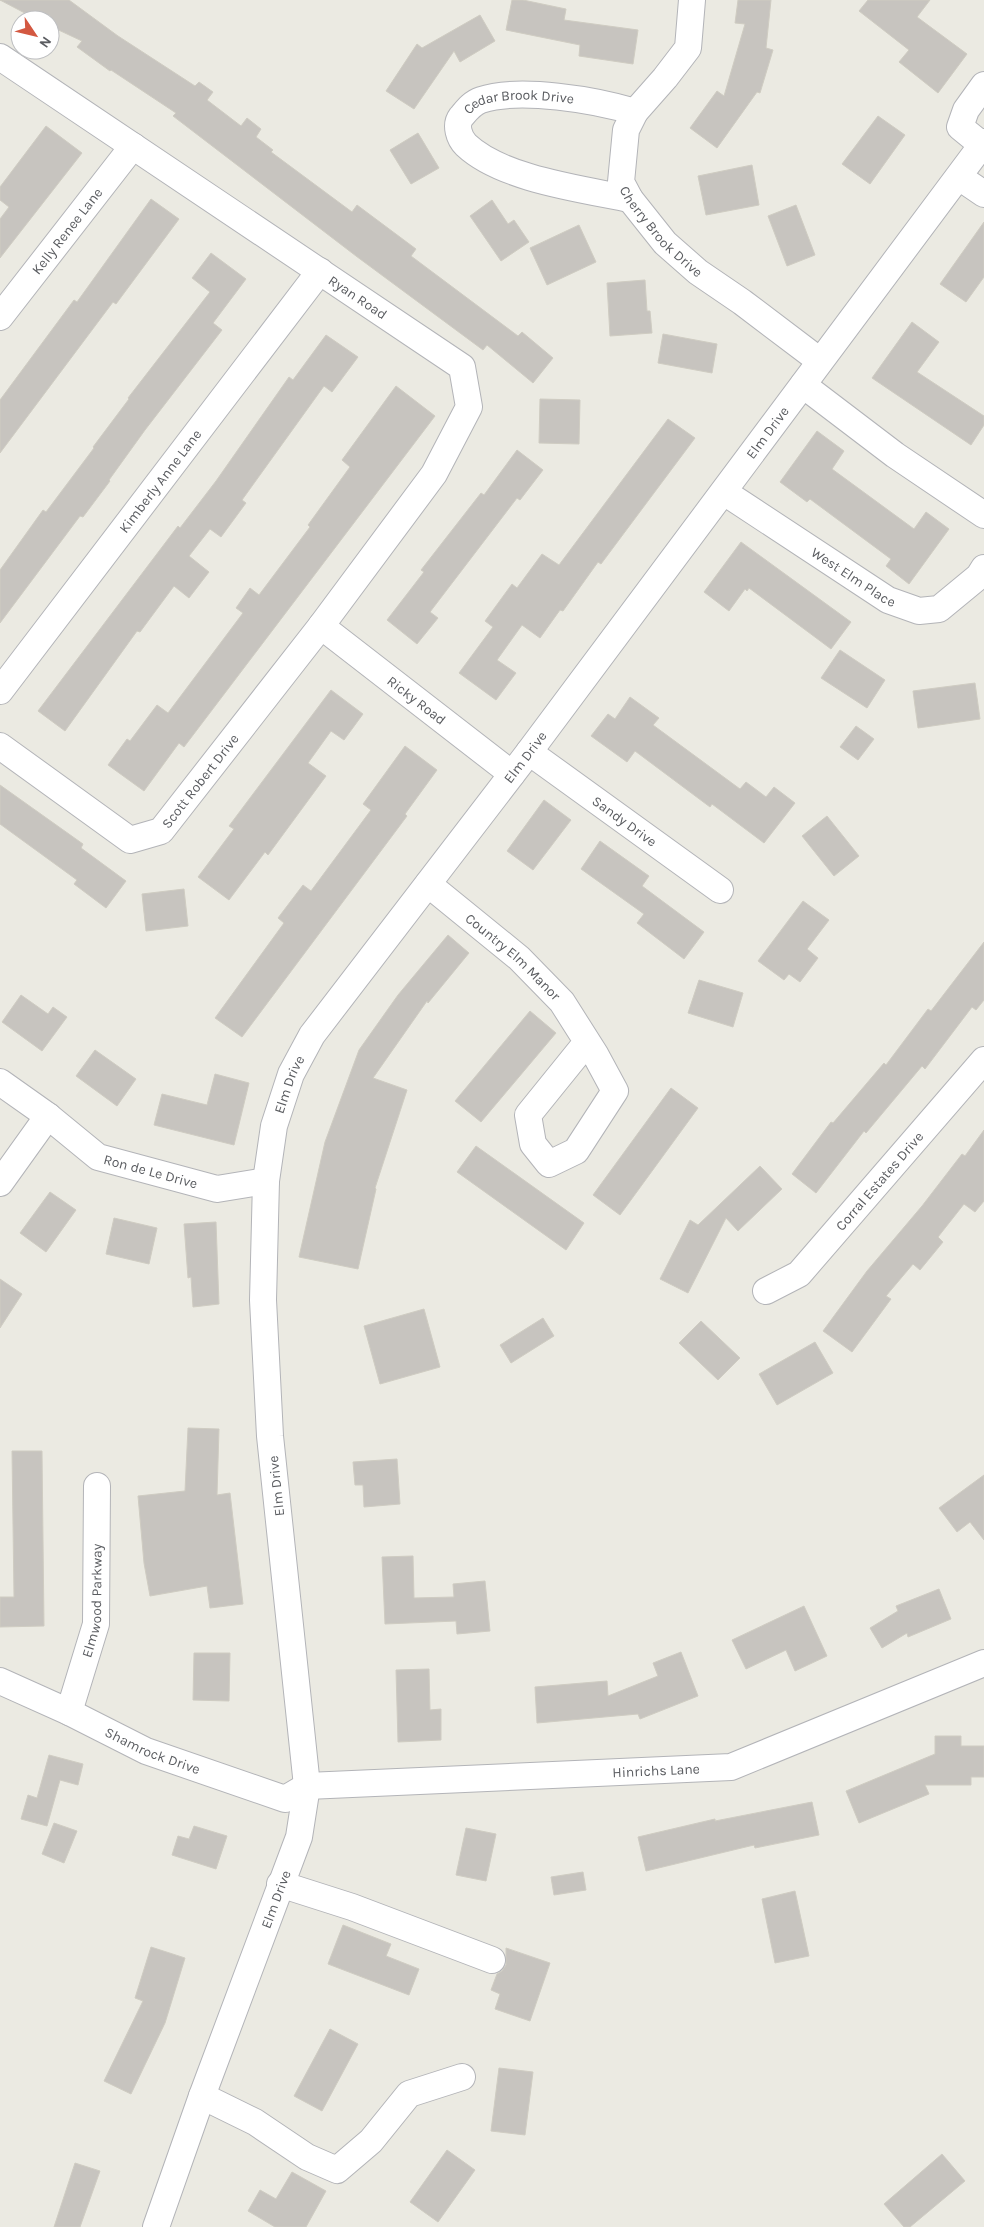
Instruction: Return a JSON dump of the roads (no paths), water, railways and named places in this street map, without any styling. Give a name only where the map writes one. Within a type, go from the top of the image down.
[{"type":"street","name":"Cherry Brook Drive","points":[[692,0],[688,48],[635,112],[626,130],[621,182],[630,198],[665,243],[698,272],[742,302],[820,361]]},
{"type":"street","name":"Ryan Road","points":[[0,57],[462,367],[469,407],[434,474],[321,626]]},
{"type":"street","points":[[983,143],[960,127],[966,110],[984,85]]},
{"type":"street","name":"Cedar Brook Drive","points":[[630,198],[536,180],[484,157],[465,144],[458,131],[459,121],[469,107],[481,100],[506,96],[537,96],[610,104],[635,112]]},
{"type":"street","name":"Elm Drive","points":[[156,2227],[202,2096],[299,1836],[307,1786],[270,1436],[263,1300],[266,1181],[274,1126],[295,1066],[312,1035],[529,752],[983,143]]},
{"type":"street","name":"Kelly Renee Lane","points":[[0,317],[133,146]]},
{"type":"street","points":[[959,177],[984,194]]},
{"type":"street","name":"Kimberly Anne Lane","points":[[0,691],[320,271]]},
{"type":"street","points":[[803,385],[895,455],[984,515]]},
{"type":"street","name":"West Elm Place","points":[[724,492],[888,600],[919,611],[939,609],[979,576],[984,568]]},
{"type":"street","name":"Scott Robert Drive","points":[[0,746],[130,840],[161,831],[321,626]]},
{"type":"street","name":"Ricky Road","points":[[321,626],[512,774]]},
{"type":"street","name":"Sandy Drive","points":[[529,752],[720,890]]},
{"type":"street","name":"Country Elm Manor","points":[[428,884],[519,958],[562,1002],[587,1042]]},
{"type":"street","name":"Corral Estates Drive","points":[[766,1291],[799,1274],[984,1060]]},
{"type":"street","name":"Ron de Le Drive","points":[[0,1082],[48,1116],[98,1157],[217,1189],[266,1181]]},
{"type":"street","points":[[0,1183],[48,1116]]},
{"type":"street","name":"Elmwood Parkway","points":[[69,1712],[96,1624],[97,1486]]},
{"type":"street","name":"Hinrichs Lane","points":[[307,1786],[732,1767],[984,1663]]},
{"type":"street","name":"Shamrock Drive","points":[[0,1681],[69,1712],[146,1751],[285,1798],[307,1786]]},
{"type":"street","points":[[280,1884],[352,1907],[492,1960]]},
{"type":"street","points":[[202,2096],[255,2122],[307,2157],[337,2170],[371,2141],[409,2094],[462,2077]]}]
